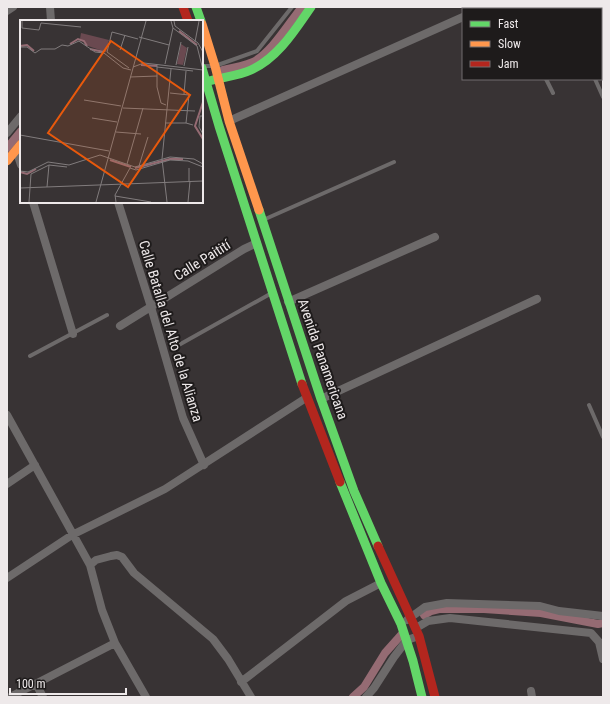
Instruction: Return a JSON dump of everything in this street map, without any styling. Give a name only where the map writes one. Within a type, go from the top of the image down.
[{"type":"main road","points":[[183,7],[188,20]]},
{"type":"main road","points":[[196,7],[201,20]]},
{"type":"main road","points":[[204,82],[235,75],[259,66],[279,49],[311,7]]},
{"type":"main road","name":"Avenida Panamericana","points":[[203,27],[215,66],[229,121],[321,399],[354,491],[417,632],[435,697]]},
{"type":"main road","name":"Avenida Panamericana","points":[[204,82],[306,398],[381,583],[401,624],[407,640],[422,697]]},
{"type":"main road","points":[[7,161],[19,147]]},
{"type":"street","points":[[7,11],[12,7]]},
{"type":"street","points":[[50,7],[51,20]]},
{"type":"street","points":[[229,121],[462,17]]},
{"type":"street","points":[[7,133],[20,117]]},
{"type":"street","points":[[33,203],[73,334]]},
{"type":"street","name":"Calle Batalla del Alto de la Alianza","points":[[118,203],[151,307],[182,418],[204,465]]},
{"type":"street","points":[[288,302],[435,237]]},
{"type":"street","name":"Calle Paitití","points":[[120,326],[244,249],[257,243]]},
{"type":"street","points":[[321,399],[537,299]]},
{"type":"street","points":[[7,578],[72,535],[166,489],[306,398]]},
{"type":"street","points":[[7,415],[72,535],[90,565],[102,610],[114,642],[146,697]]},
{"type":"street","points":[[7,484],[34,465]]},
{"type":"street","points":[[90,565],[96,560],[111,556],[117,555],[122,557],[134,573],[213,639],[228,659],[241,682],[252,697]]},
{"type":"street","points":[[241,682],[346,602],[381,583]]},
{"type":"street","points":[[401,624],[425,607],[460,603],[540,606],[559,611],[603,616]]},
{"type":"street","points":[[366,697],[407,640],[428,622],[450,618],[591,633],[599,642],[603,659]]},
{"type":"street","points":[[7,693],[9,697],[114,642]]},
{"type":"street","points":[[36,684],[43,697]]},
{"type":"lane","points":[[203,67],[215,66],[257,51],[292,7]]},
{"type":"lane","points":[[546,80],[553,93]]},
{"type":"lane","points":[[595,80],[603,97]]},
{"type":"lane","points":[[262,221],[394,162]]},
{"type":"lane","points":[[177,346],[272,293]]},
{"type":"lane","points":[[30,356],[107,315]]},
{"type":"lane","points":[[589,405],[603,437]]},
{"type":"waterway","points":[[223,70],[253,62],[267,52],[302,7]]},
{"type":"waterway","points":[[7,148],[20,132]]},
{"type":"waterway","points":[[424,615],[439,609],[484,609],[541,613],[598,624],[603,623]]},
{"type":"waterway","points":[[353,697],[364,687],[385,653],[402,634]]},
{"type":"traffic: fast","points":[[196,7],[201,20]]},
{"type":"traffic: fast","points":[[209,81],[241,74],[261,65],[285,43],[311,7]]},
{"type":"traffic: fast","points":[[203,71],[219,126],[302,384]]},
{"type":"traffic: fast","points":[[259,210],[321,399],[354,491],[378,546]]},
{"type":"traffic: fast","points":[[340,482],[381,583],[401,624],[413,661],[422,697]]},
{"type":"traffic: slow","points":[[203,27],[215,66],[229,121],[259,210]]},
{"type":"traffic: slow","points":[[7,161],[20,145]]},
{"type":"traffic: jam","points":[[183,7],[188,20]]},
{"type":"traffic: jam","points":[[302,384],[340,482]]},
{"type":"traffic: jam","points":[[378,546],[419,636],[435,697]]}]
